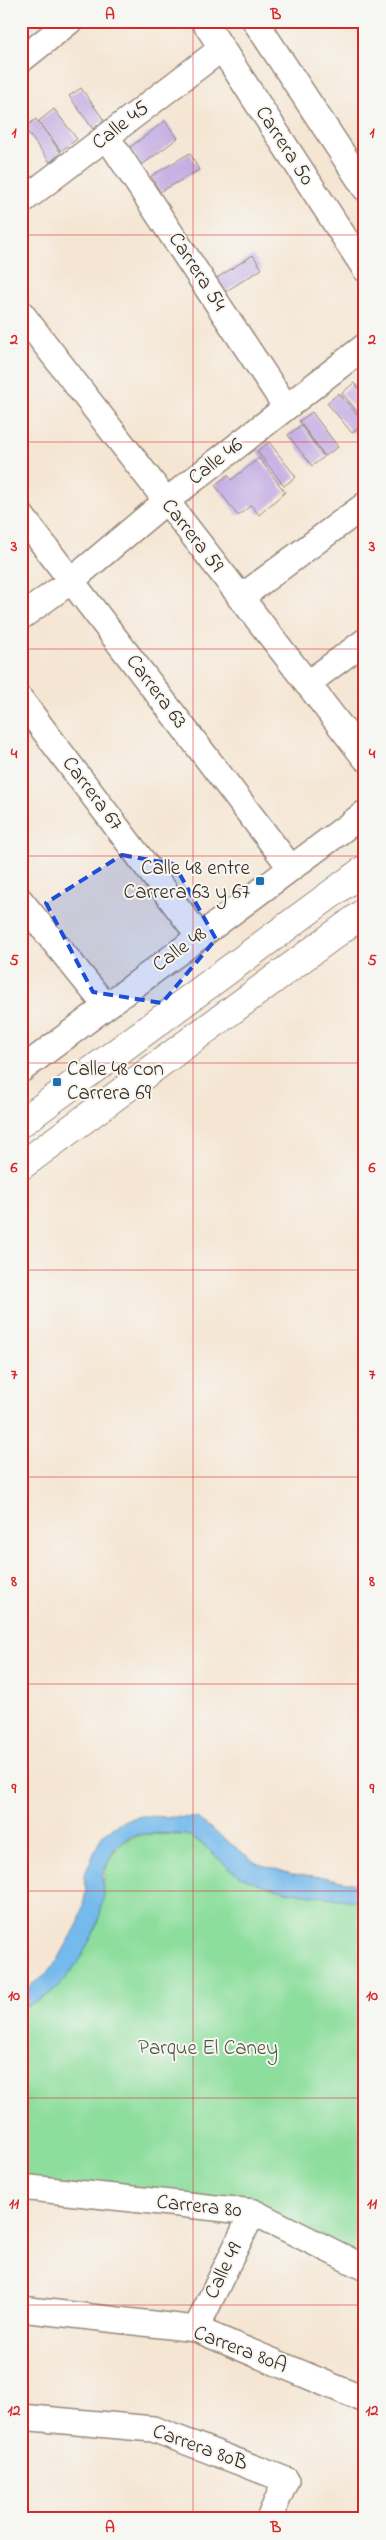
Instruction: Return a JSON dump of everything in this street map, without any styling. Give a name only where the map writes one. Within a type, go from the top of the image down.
[{"type":"main road","name":"Calle 48","points":[[25,1118],[365,869]]},
{"type":"main road","points":[[21,1166],[365,912]]},
{"type":"street","points":[[21,60],[70,21]]},
{"type":"street","name":"Carrera 50","points":[[204,21],[365,269]]},
{"type":"street","name":"Carrera 50","points":[[255,21],[365,188]]},
{"type":"street","name":"Calle 45","points":[[21,202],[221,49]]},
{"type":"street","name":"Carrera 54","points":[[107,137],[286,408]]},
{"type":"street","name":"Carrera 59","points":[[21,313],[165,502],[365,758]]},
{"type":"street","name":"Calle 46","points":[[21,617],[71,581],[165,502],[365,346]]},
{"type":"street","points":[[240,598],[365,505]]},
{"type":"street","name":"Carrera 63","points":[[21,515],[291,868]]},
{"type":"street","points":[[306,684],[365,641]]},
{"type":"street","name":"Carrera 67","points":[[21,700],[199,936]]},
{"type":"street","name":"Calle 48","points":[[21,1070],[105,1005],[365,814]]},
{"type":"street","points":[[24,910],[105,1005]]},
{"type":"street","name":"Carrera 80","points":[[21,2187],[253,2212],[365,2268]]},
{"type":"street","name":"Calle 49","points":[[196,2329],[253,2212]]},
{"type":"street","name":"Carrera 80A","points":[[21,2309],[196,2329],[365,2400]]},
{"type":"street","name":"Carrera 80B","points":[[21,2417],[153,2428],[286,2480],[269,2519]]},
{"type":"highlighted area","points":[[122,855],[174,864],[216,939],[162,1003],[93,992],[46,903]]},
{"type":"green space","name":"Parque El Caney","points":[[144,1834],[190,1835],[248,1879],[289,1892],[321,1894],[365,1903],[365,2268],[253,2212],[21,2187],[21,2007],[42,1999],[67,1976],[95,1930],[103,1884],[110,1858],[117,1848],[128,1840]]},
{"type":"water","points":[[353,21],[365,21],[365,39]]},
{"type":"water","points":[[142,1816],[197,1818],[256,1863],[292,1874],[324,1877],[365,1886],[365,1903],[292,1892],[249,1880],[234,1871],[199,1842],[187,1835],[144,1834],[132,1836],[116,1847],[104,1871],[102,1879],[104,1894],[101,1910],[87,1946],[77,1963],[52,1992],[37,2002],[21,2007],[21,1989],[27,1988],[47,1973],[59,1958],[79,1922],[86,1892],[84,1876],[102,1835],[125,1820]]},
{"type":"building","points":[[81,88],[104,120],[93,129],[69,96]]},
{"type":"building","points":[[54,109],[77,139],[61,151],[39,121]]},
{"type":"building","points":[[36,119],[61,153],[50,162],[24,128]]},
{"type":"building","points":[[165,121],[178,138],[142,165],[129,148]]},
{"type":"building","points":[[190,153],[199,170],[160,192],[151,176]]},
{"type":"building","points":[[253,255],[262,269],[223,293],[215,279]]},
{"type":"building","points":[[354,383],[365,396],[365,421],[342,393]]},
{"type":"building","points":[[339,393],[364,423],[352,433],[327,403]]},
{"type":"building","points":[[312,412],[338,447],[325,456],[299,421]]},
{"type":"building","points":[[301,425],[324,457],[312,466],[288,435]]},
{"type":"building","points":[[269,442],[296,477],[284,486],[257,451]]},
{"type":"building","points":[[259,458],[285,492],[259,515],[251,505],[238,516],[215,485],[228,475],[231,480]]},
{"type":"place","name":"Calle 48 entre Carrera 63 y 67","points":[[260,881]]},
{"type":"place","name":"Calle 48 con Carrera 69","points":[[57,1082]]}]
